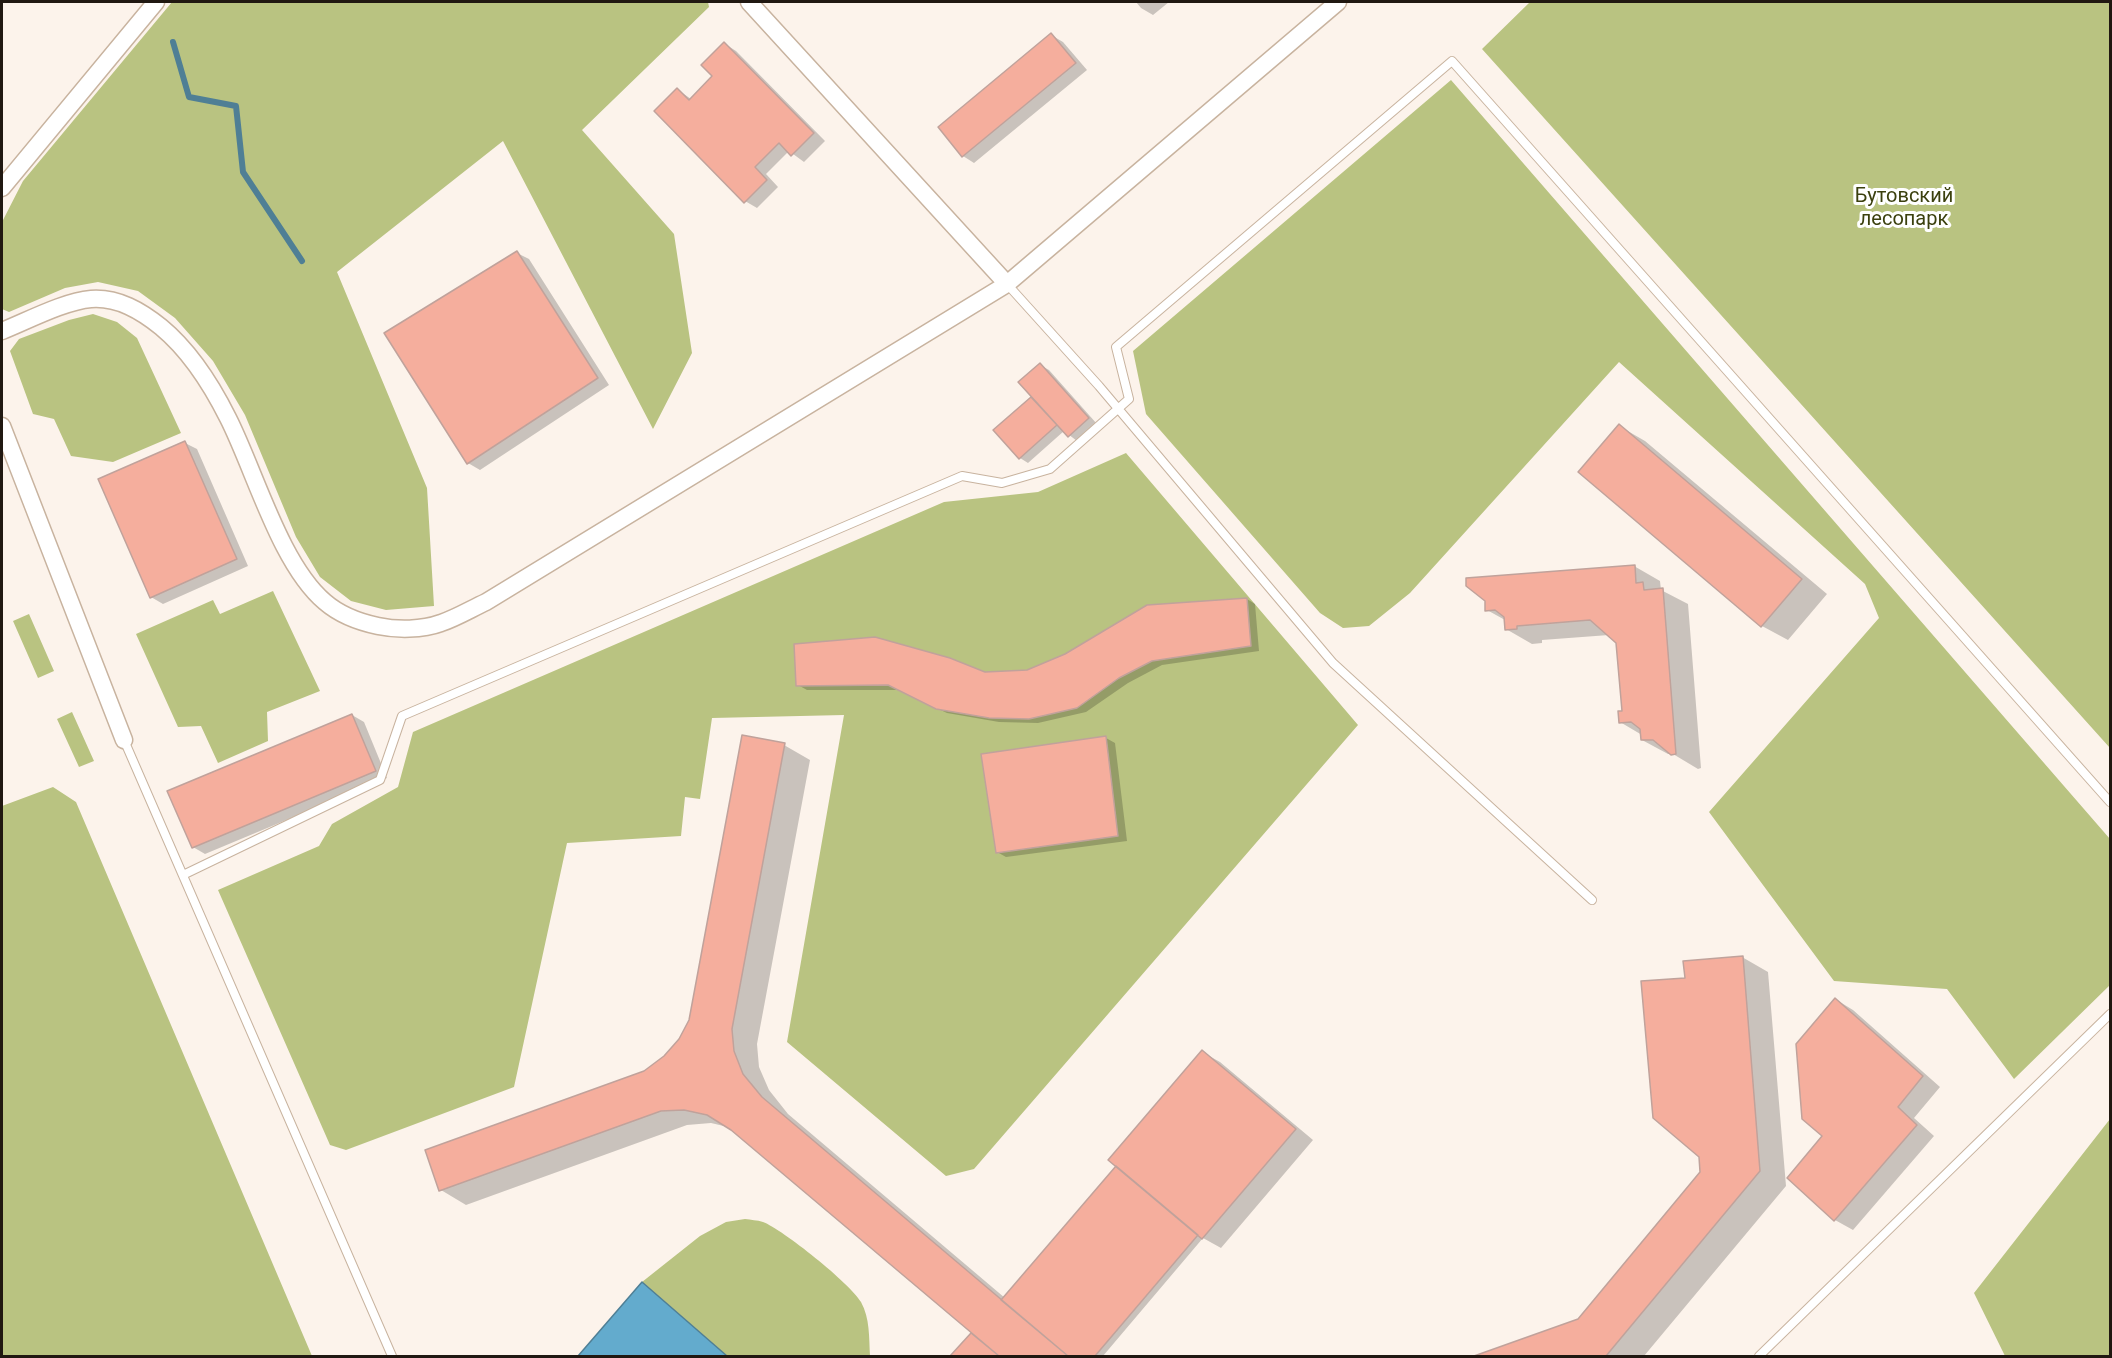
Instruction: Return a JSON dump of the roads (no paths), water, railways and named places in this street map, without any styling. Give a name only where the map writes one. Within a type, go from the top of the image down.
[{"type":"street","points":[[5,178],[156,2]]},
{"type":"street","points":[[749,2],[1007,284]]},
{"type":"street","points":[[2,331],[62,307],[91,299],[118,301],[145,315],[175,339],[202,372],[228,418],[283,542],[302,577],[325,603],[357,621],[396,629],[439,624],[486,602],[1007,284],[1338,2]]},
{"type":"street","points":[[4,437],[124,740]]},
{"type":"lane","points":[[183,875],[380,780],[402,716],[962,476],[1002,483],[1050,469],[1129,399],[1116,347],[1452,61],[2110,802]]},
{"type":"lane","points":[[1007,284],[1117,408],[1333,663],[1592,900]]},
{"type":"lane","points":[[124,740],[392,1356]]},
{"type":"lane","points":[[1759,1356],[2110,1014]]},
{"type":"water","points":[[642,1282],[727,1356],[578,1356]]},
{"type":"waterway","points":[[173,42],[189,97],[236,106],[243,172],[302,261]]},
{"type":"park label","name":"Бутовский лесопарк","points":[[1904,208]]}]
